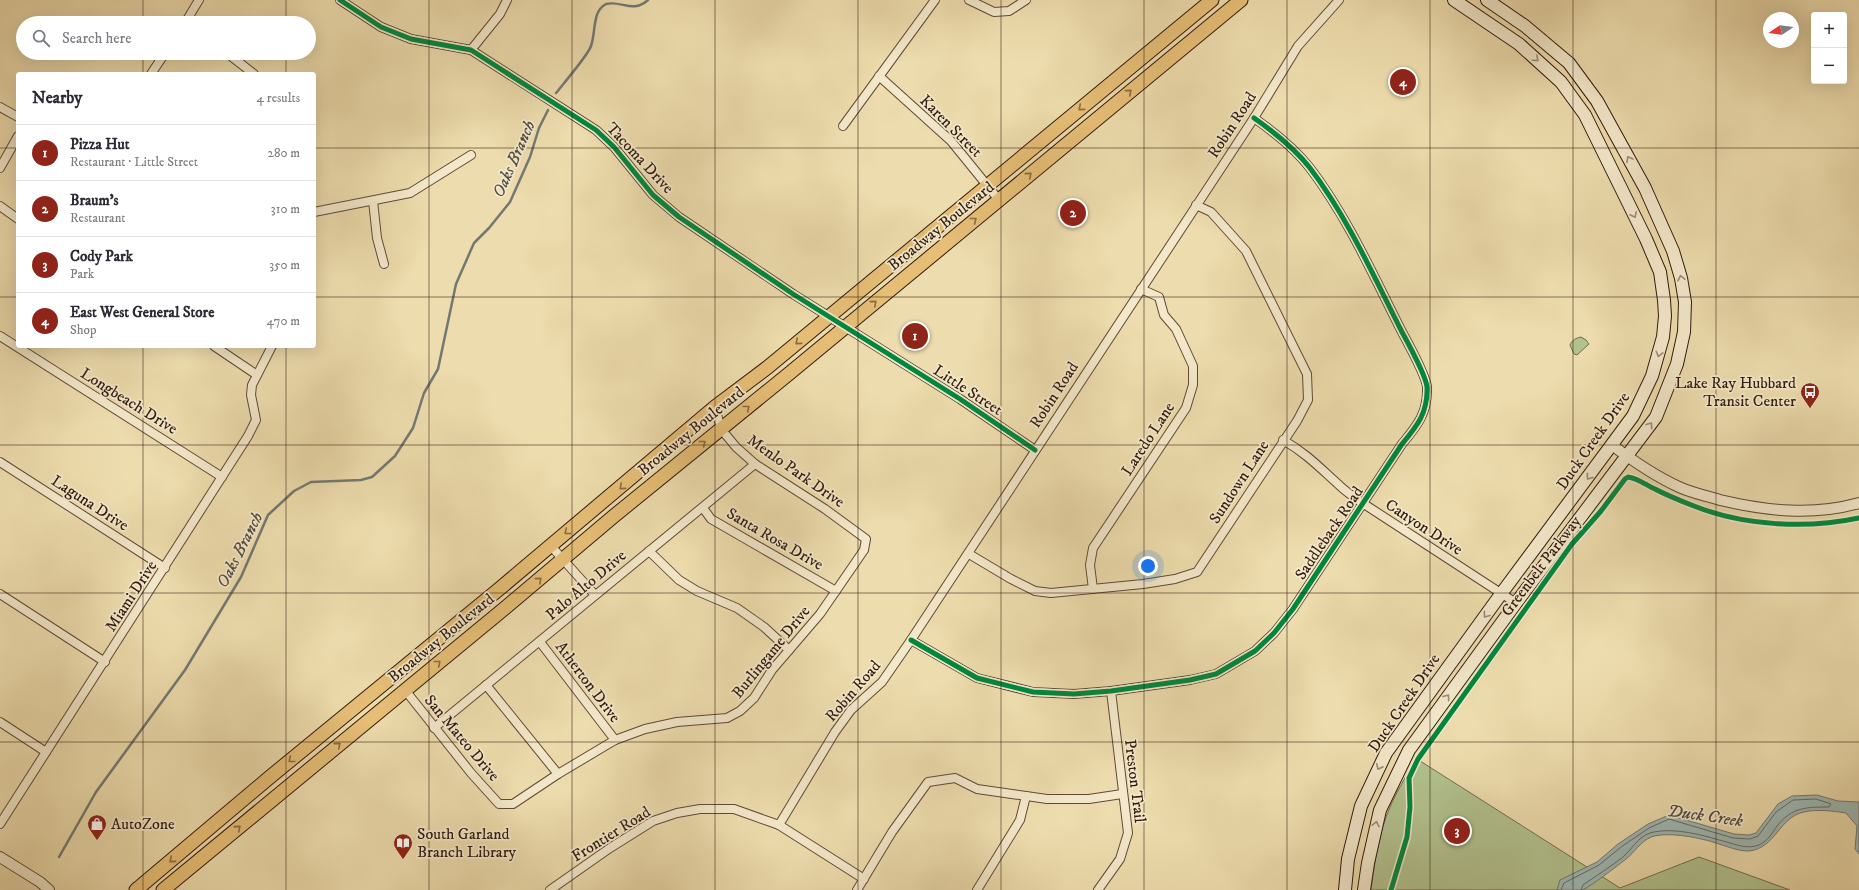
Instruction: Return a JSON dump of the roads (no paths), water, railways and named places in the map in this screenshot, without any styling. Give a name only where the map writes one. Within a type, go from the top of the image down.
[{"type":"main road","name":"Broadway Boulevard","points":[[136,890],[715,408],[768,367],[1212,0]]},
{"type":"main road","name":"Broadway Boulevard","points":[[163,890],[845,328],[1240,0]]},
{"type":"main road","name":"Duck Creek Drive","points":[[1345,890],[1348,859],[1361,806],[1386,753],[1501,594],[1633,416],[1644,395],[1658,357],[1665,316],[1660,272],[1646,239],[1585,115],[1561,82],[1524,49],[1454,0]]},
{"type":"main road","name":"Duck Creek Drive","points":[[1364,890],[1368,862],[1380,810],[1409,750],[1516,603],[1658,413],[1677,364],[1686,317],[1681,278],[1673,251],[1645,188],[1597,101],[1568,63],[1525,26],[1487,0]]},
{"type":"main road","points":[[1154,48],[1165,62]]},
{"type":"main road","points":[[1665,316],[1686,317]]},
{"type":"main road","points":[[1410,719],[1424,728]]},
{"type":"main road","points":[[1348,859],[1368,862]]},
{"type":"street","points":[[190,16],[199,0]]},
{"type":"street","name":"Tacoma Drive","points":[[340,0],[381,27],[411,39],[471,50],[596,130],[614,147],[653,195],[679,216],[737,257],[845,328]]},
{"type":"street","points":[[471,50],[500,14],[507,0]]},
{"type":"street","points":[[843,126],[935,0]]},
{"type":"street","points":[[969,0],[974,4],[994,12],[1009,11],[1026,0]]},
{"type":"street","name":"Robin Road","points":[[778,825],[839,727],[851,710],[882,682],[969,554],[1035,450],[1254,118],[1298,46],[1339,0]]},
{"type":"street","points":[[152,72],[160,60]]},
{"type":"street","points":[[236,60],[251,72]]},
{"type":"street","name":"Karen Street","points":[[879,76],[951,140],[999,200]]},
{"type":"street","points":[[0,107],[16,116]]},
{"type":"street","name":"Saddleback Road","points":[[911,640],[977,678],[1033,692],[1074,694],[1111,691],[1190,680],[1216,674],[1255,651],[1274,633],[1293,609],[1364,504],[1402,444],[1419,423],[1425,410],[1427,386],[1415,356],[1337,207],[1309,167],[1274,131],[1254,118]]},
{"type":"street","points":[[0,168],[16,140]]},
{"type":"street","points":[[316,212],[410,193],[471,155]]},
{"type":"street","points":[[373,201],[377,238],[384,264]]},
{"type":"street","name":"Sundown Lane","points":[[969,554],[1011,579],[1035,591],[1051,593],[1143,584],[1175,579],[1198,572],[1283,440],[1297,421],[1308,400],[1307,374],[1246,251],[1211,212],[1196,205]]},
{"type":"street","points":[[0,206],[16,218]]},
{"type":"street","name":"Laredo Lane","points":[[1093,589],[1090,565],[1093,548],[1186,408],[1192,385],[1192,366],[1176,330],[1164,315],[1159,297],[1141,289]]},
{"type":"street","name":"Little Street","points":[[845,328],[960,399],[1035,450]]},
{"type":"street","name":"Longbeach Drive","points":[[0,336],[16,346]]},
{"type":"street","name":"Longbeach Drive","points":[[19,348],[222,477]]},
{"type":"street","points":[[217,348],[257,375]]},
{"type":"street","name":"Miami Drive","points":[[0,824],[105,662],[248,436],[256,420],[251,395],[252,384],[271,348]]},
{"type":"street","name":"Menlo Park Drive","points":[[715,408],[721,429],[736,447],[755,464],[825,509],[866,539],[864,550]]},
{"type":"street","name":"Canyon Drive","points":[[1283,440],[1299,449],[1317,463],[1340,486],[1364,504],[1516,603]]},
{"type":"street","points":[[1612,446],[1680,488],[1749,507],[1790,511],[1817,511],[1859,503]]},
{"type":"street","name":"Laguna Drive","points":[[0,462],[165,568]]},
{"type":"street","name":"Palo Alto Drive","points":[[434,728],[755,464]]},
{"type":"street","name":"Santa Rosa Drive","points":[[703,508],[711,519],[836,591]]},
{"type":"street","points":[[550,545],[595,595]]},
{"type":"street","name":"Burlingame Drive","points":[[499,804],[513,804],[558,774],[615,740],[645,729],[677,722],[727,718],[740,711],[754,698],[772,670],[820,614],[864,550]]},
{"type":"street","points":[[649,552],[679,580],[697,591],[737,608],[764,627],[789,650]]},
{"type":"street","points":[[0,594],[105,662]]},
{"type":"street","name":"Atherton Drive","points":[[540,642],[615,740]]},
{"type":"street","points":[[486,685],[558,774]]},
{"type":"street","name":"San Mateo Drive","points":[[405,690],[434,728],[499,804]]},
{"type":"street","name":"Preston Trail","points":[[1098,890],[1120,858],[1128,833],[1122,794],[1111,691]]},
{"type":"street","points":[[0,722],[46,752]]},
{"type":"street","points":[[857,890],[892,832],[928,782],[955,778],[977,789],[1047,799],[1089,799],[1122,794]]},
{"type":"street","points":[[977,890],[1020,820],[1026,796]]},
{"type":"street","name":"Frontier Road","points":[[550,890],[610,848],[653,821],[677,813],[700,809],[734,809],[778,825],[864,879]]},
{"type":"street","points":[[0,857],[40,882],[49,890]]},
{"type":"water","points":[[1817,795],[1838,801],[1859,802],[1859,854],[1855,849],[1857,826],[1846,813],[1809,811],[1796,815],[1783,826],[1772,839],[1758,849],[1749,851],[1737,850],[1685,836],[1658,835],[1651,837],[1623,862],[1585,889],[1557,890],[1560,880],[1597,862],[1618,844],[1648,824],[1669,815],[1734,834],[1749,835],[1756,833],[1778,804],[1792,796]]},
{"type":"waterway","name":"Oaks Branch","points":[[556,93],[589,50],[593,40],[596,17],[602,7],[606,4],[612,3],[637,6],[648,0]]},
{"type":"waterway","name":"Oaks Branch","points":[[59,857],[96,792],[185,670],[241,577],[268,515],[294,491],[311,482],[361,480],[372,477],[395,456],[413,428],[424,393],[438,369],[456,284],[474,243],[489,228],[510,202],[530,157],[539,128],[548,110]]},
{"type":"place","name":"East West General Store","points":[[1403,82]]},
{"type":"place","name":"Braum's","points":[[1073,213]]},
{"type":"place","name":"Pizza Hut","points":[[915,336]]},
{"type":"place","name":"Lake Ray Hubbard Transit Center","points":[[1810,409]]},
{"type":"place","name":"Cody Park","points":[[1457,831]]},
{"type":"place","name":"AutoZone","points":[[97,841]]},
{"type":"place","name":"South Garland Branch Library","points":[[403,860]]},
{"type":"water label","name":"Duck Creek","points":[[1705,816]]}]
